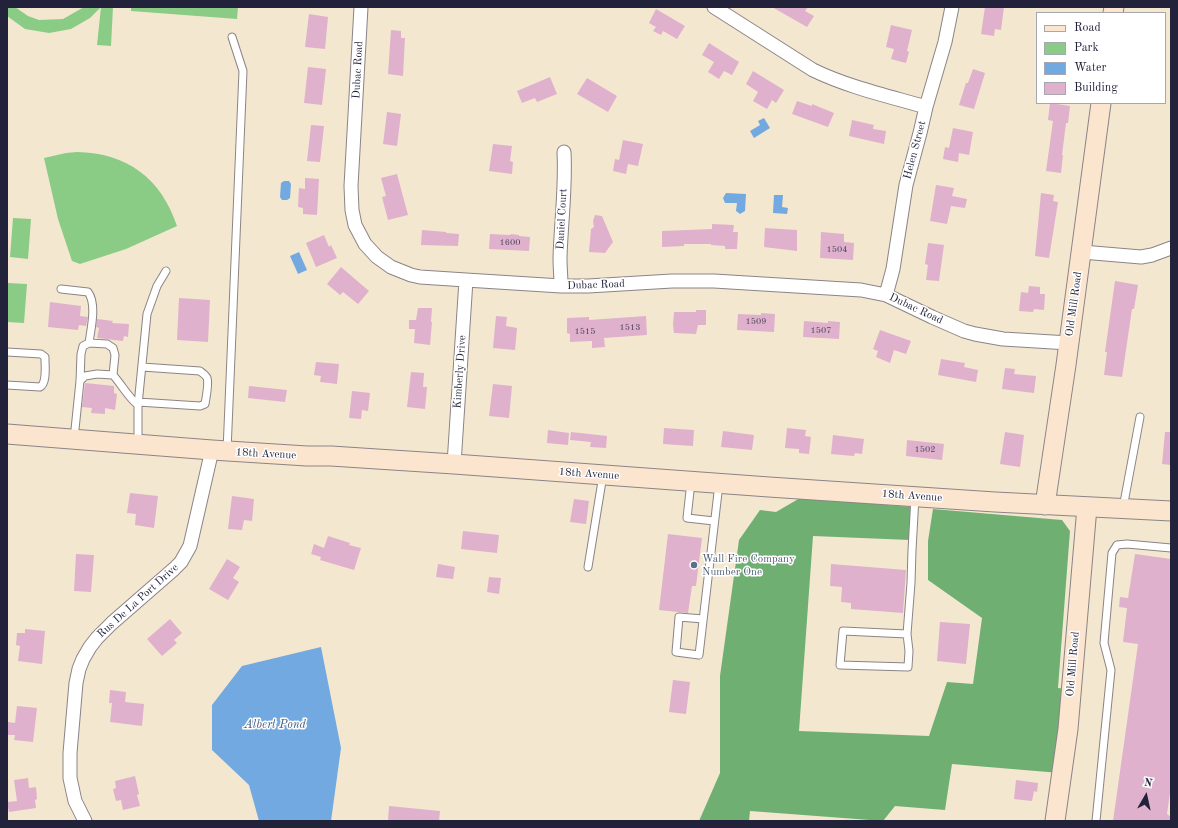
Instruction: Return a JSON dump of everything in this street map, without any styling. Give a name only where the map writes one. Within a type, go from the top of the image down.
[{"type":"street","name":"Dubac Road","points":[[362,7],[351,186],[352,210],[355,225],[360,236],[371,252],[391,267],[420,277],[561,286],[588,286],[672,281],[714,281],[861,290],[886,295],[932,317],[964,331],[975,334],[1003,339],[1069,343]]},
{"type":"street","points":[[714,7],[812,70],[843,83],[926,107]]},
{"type":"street","name":"Helen Street","points":[[886,295],[893,269],[906,185],[926,107],[945,42],[952,7]]},
{"type":"street","name":"Old Mill Road","points":[[1045,504],[1082,252],[1101,104]]},
{"type":"street","name":"Daniel Court","points":[[561,286],[560,258],[565,168],[564,152]]},
{"type":"street","points":[[1082,252],[1141,257],[1152,256],[1171,248]]},
{"type":"street","name":"Kimberly Drive","points":[[454,464],[466,280]]},
{"type":"street","name":"18th Avenue","points":[[7,434],[219,451],[331,456],[719,484],[1171,511]]},
{"type":"street","name":"Rus De La Port Drive","points":[[85,821],[75,801],[70,778],[70,753],[76,683],[79,670],[83,659],[97,638],[181,562],[188,551],[219,451]]},
{"type":"street","name":"Old Mill Road","points":[[1055,821],[1068,729],[1087,507]]},
{"type":"lane","points":[[219,451],[243,71],[232,37]]},
{"type":"lane","points":[[138,444],[138,404],[147,314],[157,286],[166,271]]},
{"type":"lane","points":[[61,289],[88,292],[91,296],[93,303],[90,343]]},
{"type":"lane","points":[[74,439],[80,381],[81,354],[83,346],[90,343],[107,344],[113,348],[113,375]]},
{"type":"lane","points":[[7,352],[41,354],[45,359],[44,382],[42,386],[7,385]]},
{"type":"lane","points":[[80,381],[85,376],[97,374],[113,375],[123,386],[131,399],[138,404],[200,406],[205,404],[208,379],[200,371],[142,367]]},
{"type":"lane","points":[[1123,508],[1140,417]]},
{"type":"lane","points":[[588,567],[603,475]]},
{"type":"lane","points":[[691,482],[688,518],[714,521]]},
{"type":"lane","points":[[703,619],[679,617],[676,652],[699,655],[719,484]]},
{"type":"lane","points":[[907,634],[843,631],[840,664],[908,667],[909,651],[907,634],[915,496]]},
{"type":"lane","points":[[1096,821],[1111,670],[1104,643],[1112,553],[1117,545],[1127,544],[1171,548]]},
{"type":"green space","points":[[7,7],[15,7],[28,16],[39,20],[63,19],[84,7],[101,7],[90,18],[71,29],[49,33],[25,29],[7,16]]},
{"type":"green space","points":[[101,7],[113,7],[111,46],[97,45]]},
{"type":"green space","points":[[131,7],[238,7],[237,19],[131,11]]},
{"type":"green space","points":[[77,152],[95,153],[111,157],[140,171],[162,194],[177,226],[126,249],[80,264],[72,261],[58,219],[44,158]]},
{"type":"green space","points":[[13,218],[31,219],[28,259],[10,257]]},
{"type":"green space","points":[[8,283],[27,284],[24,323],[7,322]]},
{"type":"green space","points":[[800,498],[912,507],[910,540],[813,536],[799,731],[929,736],[947,682],[973,684],[982,618],[928,580],[928,541],[933,509],[1062,520],[1070,531],[1058,688],[1067,689],[1060,773],[952,764],[945,810],[895,806],[883,821],[750,811],[749,821],[699,821],[720,773],[720,676],[739,540],[760,510],[776,512]]},
{"type":"water","points":[[764,118],[770,128],[754,138],[750,131],[760,125],[758,121]]},
{"type":"water","points":[[284,181],[289,181],[291,184],[290,198],[287,200],[282,200],[280,197],[281,183]]},
{"type":"water","points":[[726,193],[746,194],[745,211],[740,214],[736,211],[737,203],[725,203],[723,198]]},
{"type":"water","points":[[774,195],[783,195],[782,207],[788,208],[787,214],[773,213]]},
{"type":"water","points":[[299,252],[307,270],[298,274],[290,256]]},
{"type":"water","name":"Albert Pond","points":[[321,647],[341,748],[331,821],[259,821],[249,785],[212,750],[212,705],[242,666]]},
{"type":"building","points":[[772,7],[808,7],[805,11],[814,16],[807,27]]},
{"type":"building","points":[[985,7],[1004,7],[1001,30],[995,29],[994,36],[981,34]]},
{"type":"building","points":[[656,9],[685,26],[677,39],[663,31],[661,35],[653,31],[656,27],[649,23]]},
{"type":"building","points":[[309,14],[328,17],[325,49],[305,47]]},
{"type":"building","points":[[891,25],[912,30],[906,63],[891,59],[894,49],[886,47]]},
{"type":"building","points":[[391,30],[401,31],[401,38],[405,38],[403,76],[388,74]]},
{"type":"building","points":[[709,43],[739,62],[732,75],[724,71],[719,79],[708,72],[714,62],[702,55]]},
{"type":"building","points":[[308,67],[326,69],[322,105],[304,103]]},
{"type":"building","points":[[973,69],[985,73],[974,109],[959,105],[966,83],[968,83]]},
{"type":"building","points":[[753,71],[784,90],[776,103],[772,100],[767,109],[753,101],[758,92],[746,84]]},
{"type":"building","points":[[550,77],[557,94],[537,102],[535,98],[522,103],[517,91]]},
{"type":"building","points":[[587,78],[617,96],[608,112],[577,94]]},
{"type":"building","points":[[797,101],[812,106],[812,104],[834,113],[828,127],[792,114]]},
{"type":"building","points":[[1050,104],[1070,106],[1068,123],[1066,123],[1061,173],[1046,171],[1053,121],[1048,120]]},
{"type":"building","points":[[387,112],[401,114],[397,146],[383,144]]},
{"type":"building","points":[[852,120],[874,125],[873,129],[886,131],[884,144],[849,136]]},
{"type":"building","points":[[311,125],[324,126],[320,162],[307,161]]},
{"type":"building","points":[[953,128],[973,132],[969,155],[959,153],[958,162],[943,159],[945,147],[949,148]]},
{"type":"building","points":[[623,140],[643,144],[638,166],[628,164],[626,174],[613,171],[615,159],[619,160]]},
{"type":"building","points":[[493,144],[512,146],[510,161],[513,162],[512,174],[489,171]]},
{"type":"building","points":[[397,174],[408,215],[388,220],[382,197],[386,196],[381,178]]},
{"type":"building","points":[[305,178],[319,179],[317,215],[303,214],[303,208],[298,207],[299,188],[305,189]]},
{"type":"building","points":[[936,185],[954,188],[952,196],[967,199],[965,208],[951,206],[947,224],[930,221]]},
{"type":"building","points":[[1041,193],[1054,195],[1053,201],[1058,202],[1049,258],[1035,256]]},
{"type":"building","points":[[595,215],[602,216],[613,242],[605,253],[589,252],[591,229],[594,227],[593,221]]},
{"type":"building","points":[[712,224],[734,225],[733,232],[738,232],[737,249],[725,249],[725,246],[711,244],[684,244],[684,246],[662,247],[662,231],[712,229]]},
{"type":"building","points":[[765,228],[797,230],[797,251],[764,247]]},
{"type":"building","points":[[422,230],[459,234],[458,246],[421,245]]},
{"type":"building","points":[[821,232],[844,234],[844,242],[854,243],[853,260],[820,258]]},
{"type":"building","points":[[490,234],[511,234],[530,237],[529,251],[489,249]]},
{"type":"building","points":[[324,235],[329,247],[331,245],[337,258],[316,267],[306,243]]},
{"type":"building","points":[[928,243],[944,245],[939,281],[926,280],[928,265],[925,264]]},
{"type":"building","points":[[341,267],[369,291],[358,304],[343,292],[340,295],[327,284]]},
{"type":"building","points":[[1115,281],[1138,285],[1134,309],[1132,309],[1122,377],[1104,375],[1107,352],[1105,352]]},
{"type":"building","points":[[1029,286],[1040,287],[1040,294],[1045,294],[1044,310],[1034,309],[1033,312],[1019,311],[1021,292],[1028,293]]},
{"type":"building","points":[[179,298],[210,300],[208,342],[177,340]]},
{"type":"building","points":[[50,302],[81,306],[80,316],[88,317],[86,326],[79,325],[78,330],[48,327]]},
{"type":"building","points":[[418,308],[432,308],[430,345],[414,343],[415,329],[409,329],[409,320],[416,320]]},
{"type":"building","points":[[696,310],[706,310],[706,325],[698,325],[696,334],[674,333],[674,312],[696,312]]},
{"type":"building","points":[[761,313],[775,314],[774,332],[737,330],[738,314],[761,315]]},
{"type":"building","points":[[496,316],[507,317],[506,326],[517,328],[515,350],[493,348]]},
{"type":"building","points":[[646,316],[647,335],[604,338],[605,347],[592,348],[592,341],[570,342],[570,334],[567,333],[567,318],[589,317],[589,320]]},
{"type":"building","points":[[97,319],[113,321],[112,323],[129,324],[128,337],[124,336],[123,341],[97,338],[99,328],[96,327]]},
{"type":"building","points":[[804,321],[828,323],[828,321],[840,322],[839,339],[803,337]]},
{"type":"building","points":[[880,330],[911,341],[906,354],[894,350],[890,363],[876,357],[878,351],[873,349]]},
{"type":"building","points":[[941,359],[965,363],[964,367],[978,370],[976,382],[938,375]]},
{"type":"building","points":[[316,362],[339,364],[337,384],[320,382],[321,376],[314,375]]},
{"type":"building","points":[[1005,368],[1015,369],[1014,374],[1036,376],[1034,393],[1002,389]]},
{"type":"building","points":[[411,372],[424,373],[423,387],[427,387],[425,409],[407,407]]},
{"type":"building","points":[[85,383],[114,386],[114,393],[117,394],[115,410],[105,408],[105,414],[91,413],[92,408],[82,407]]},
{"type":"building","points":[[493,384],[512,386],[509,418],[489,416]]},
{"type":"building","points":[[249,386],[287,390],[285,402],[248,398]]},
{"type":"building","points":[[352,391],[370,393],[368,411],[362,410],[361,419],[349,418]]},
{"type":"building","points":[[664,428],[694,430],[693,446],[663,444]]},
{"type":"building","points":[[787,428],[806,430],[805,436],[811,437],[809,454],[799,453],[799,449],[785,448]]},
{"type":"building","points":[[548,430],[569,433],[568,445],[547,443]]},
{"type":"building","points":[[723,431],[754,435],[752,450],[721,447]]},
{"type":"building","points":[[571,432],[607,436],[606,448],[590,447],[591,442],[570,440]]},
{"type":"building","points":[[1005,432],[1024,435],[1020,467],[1000,464]]},
{"type":"building","points":[[1165,432],[1171,432],[1171,465],[1162,464]]},
{"type":"building","points":[[833,435],[864,439],[862,454],[855,453],[854,456],[831,454]]},
{"type":"building","points":[[907,440],[944,444],[942,460],[906,456]]},
{"type":"building","points":[[130,493],[158,496],[154,528],[135,525],[136,514],[127,513]]},
{"type":"building","points":[[232,496],[254,499],[252,521],[244,520],[242,530],[228,529]]},
{"type":"building","points":[[574,499],[589,501],[586,524],[570,522]]},
{"type":"building","points":[[463,531],[499,535],[497,553],[461,549]]},
{"type":"building","points":[[668,534],[702,538],[696,586],[692,586],[688,613],[659,610]]},
{"type":"building","points":[[328,536],[350,543],[349,545],[361,548],[354,570],[320,560],[321,557],[311,554],[314,544],[324,548]]},
{"type":"building","points":[[76,554],[94,555],[91,592],[74,591]]},
{"type":"building","points":[[1135,554],[1171,559],[1171,785],[1167,814],[1171,817],[1171,821],[1113,821],[1138,644],[1123,642],[1127,608],[1119,607],[1120,597],[1128,598]]},
{"type":"building","points":[[227,559],[240,567],[233,578],[239,582],[228,600],[209,589]]},
{"type":"building","points":[[438,564],[455,567],[453,579],[436,577]]},
{"type":"building","points":[[831,564],[906,570],[903,613],[851,609],[851,603],[841,602],[842,587],[830,586]]},
{"type":"building","points":[[489,577],[501,578],[499,594],[487,592]]},
{"type":"building","points":[[170,619],[182,633],[174,640],[177,643],[162,656],[147,639]]},
{"type":"building","points":[[940,622],[970,624],[966,664],[937,661]]},
{"type":"building","points":[[25,629],[45,631],[42,664],[18,661],[20,646],[16,645],[17,633],[25,633]]},
{"type":"building","points":[[673,680],[690,682],[686,714],[669,712]]},
{"type":"building","points":[[110,690],[126,692],[125,702],[144,704],[142,726],[110,722],[112,703],[109,703]]},
{"type":"building","points":[[17,706],[37,708],[33,742],[14,740],[15,735],[7,735],[8,722],[15,723]]},
{"type":"building","points":[[135,776],[140,806],[123,810],[121,800],[116,801],[113,789],[116,788],[115,781]]},
{"type":"building","points":[[28,778],[29,788],[36,787],[36,808],[9,812],[7,802],[17,801],[14,780]]},
{"type":"building","points":[[1016,780],[1038,783],[1037,792],[1034,791],[1032,801],[1014,799]]},
{"type":"building","points":[[389,806],[440,811],[439,821],[388,821]]},
{"type":"place","name":"Wall Fire Company Number One","points":[[694,565]]}]
